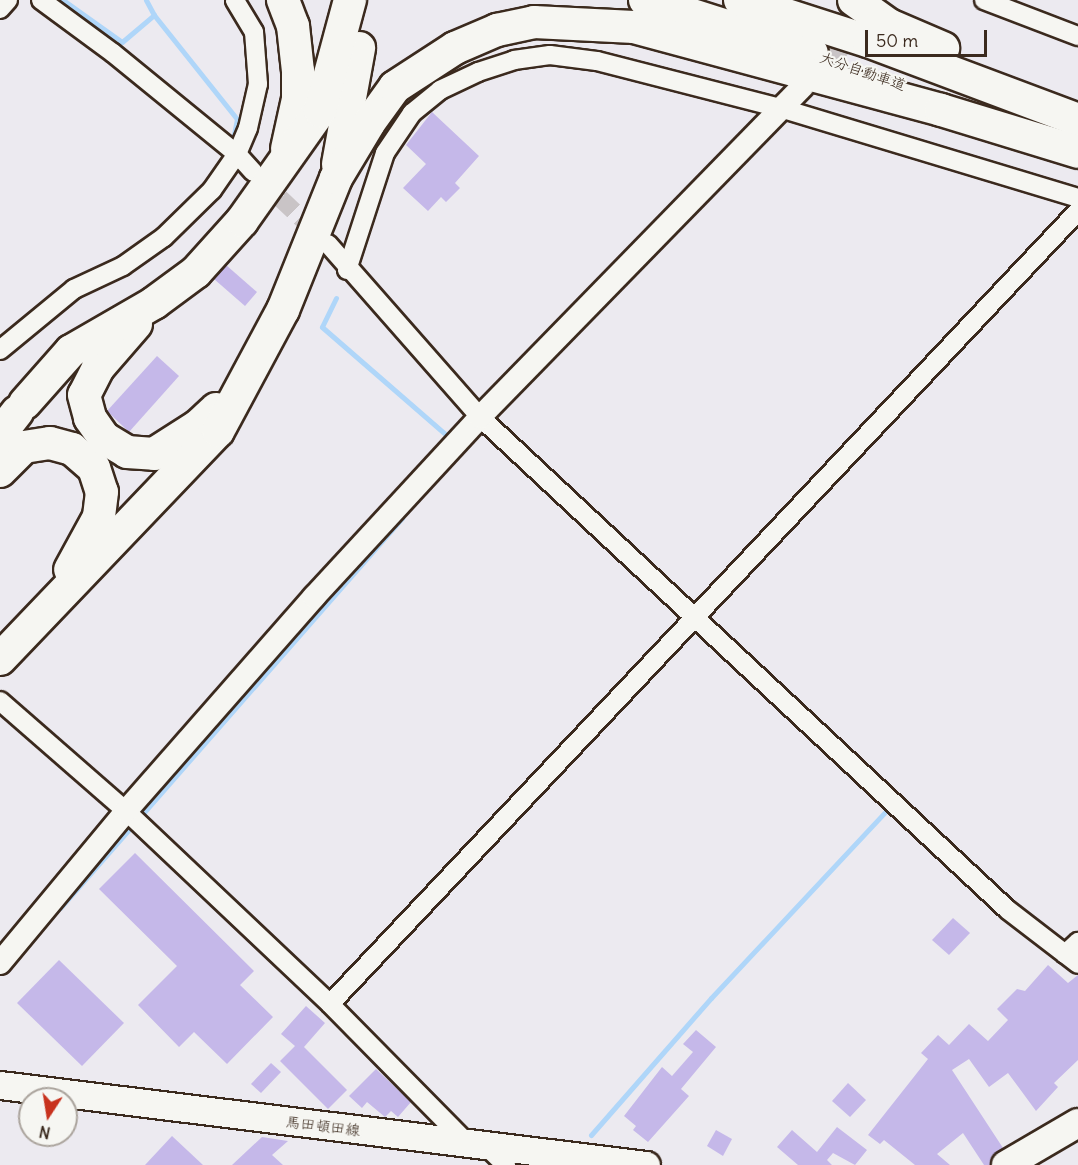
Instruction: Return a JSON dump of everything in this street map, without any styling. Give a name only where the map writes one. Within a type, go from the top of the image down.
[{"type":"highway","points":[[283,0],[296,48],[298,99],[284,165]]},
{"type":"highway","points":[[14,416],[71,351],[154,303],[196,272],[242,221],[284,165],[320,111],[350,0]]},
{"type":"highway","points":[[336,178],[353,72],[370,0]]},
{"type":"highway","name":"大分自動車道","points":[[645,0],[870,73],[1078,151]]},
{"type":"highway","name":"大分自動車道","points":[[740,0],[878,45],[1078,120]]},
{"type":"highway","points":[[854,0],[889,25],[1078,105]]},
{"type":"highway","points":[[0,659],[218,431],[283,310],[336,178],[395,87],[455,48],[497,30],[534,22],[634,27],[919,104],[1078,151]]},
{"type":"highway","points":[[154,303],[98,368],[84,395],[90,418],[104,438],[127,452],[154,454],[198,426],[243,383]]},
{"type":"highway","points":[[0,471],[24,447],[50,443],[72,449],[94,468],[102,492],[99,517],[53,601]]},
{"type":"highway","points":[[1005,1165],[1078,1123]]},
{"type":"main road","name":"馬田頓田線","points":[[0,1085],[646,1165]]},
{"type":"street","points":[[0,9],[8,0]]},
{"type":"street","points":[[41,0],[113,53],[237,154],[253,172]]},
{"type":"street","points":[[0,350],[74,289],[123,266],[164,237],[212,190],[237,154],[248,128],[258,84],[254,32],[235,0]]},
{"type":"street","points":[[984,0],[1078,36]]},
{"type":"street","points":[[347,270],[385,153],[412,113],[440,90],[478,72],[514,60],[550,55],[626,68],[780,108],[1078,198]]},
{"type":"street","points":[[0,963],[126,811],[456,442],[803,86]]},
{"type":"street","points":[[330,1004],[693,616],[1078,212]]},
{"type":"street","points":[[328,244],[347,270],[480,417],[1008,910],[1074,953]]},
{"type":"street","points":[[0,701],[126,811],[477,1145],[507,1165]]},
{"type":"building","points":[[432,112],[479,156],[455,183],[460,188],[446,202],[441,197],[428,211],[403,188],[426,164],[406,145]]},
{"type":"building","points":[[226,265],[257,292],[245,306],[214,279]]},
{"type":"building","points":[[157,356],[179,376],[129,432],[107,411]]},
{"type":"building","points":[[135,853],[254,971],[240,985],[273,1017],[227,1064],[194,1032],[179,1047],[138,1005],[177,966],[99,889]]},
{"type":"building","points":[[953,918],[970,933],[949,955],[932,940]]},
{"type":"building","points":[[59,960],[124,1023],[82,1066],[17,1003]]},
{"type":"building","points":[[1048,965],[1068,983],[1078,975],[1078,1060],[1054,1083],[1058,1087],[1036,1111],[1008,1073],[989,1087],[969,1059],[952,1070],[1003,1148],[992,1156],[990,1165],[984,1165],[963,1133],[937,1154],[950,1165],[915,1165],[884,1140],[880,1144],[868,1135],[928,1059],[921,1053],[938,1035],[949,1045],[969,1024],[988,1041],[1008,1020],[997,1009],[1017,989],[1025,991]]},
{"type":"building","points":[[306,1006],[325,1023],[304,1047],[347,1090],[328,1109],[280,1061],[295,1046],[281,1034]]},
{"type":"building","points":[[696,1030],[716,1047],[681,1089],[689,1096],[648,1142],[633,1130],[636,1126],[624,1116],[662,1067],[672,1076],[693,1052],[683,1044]]},
{"type":"building","points":[[271,1063],[281,1072],[261,1093],[251,1084]]},
{"type":"building","points":[[376,1069],[411,1102],[398,1117],[391,1111],[385,1117],[367,1102],[362,1108],[349,1096]]},
{"type":"building","points":[[848,1083],[866,1100],[850,1117],[832,1101]]},
{"type":"building","points":[[837,1127],[867,1150],[855,1165],[833,1153],[827,1160],[832,1165],[798,1165],[777,1147],[792,1130],[817,1152]]},
{"type":"building","points":[[716,1130],[732,1139],[723,1156],[707,1146]]},
{"type":"building","points":[[172,1136],[203,1165],[145,1165]]},
{"type":"building","points":[[262,1137],[288,1141],[272,1155],[283,1165],[232,1165]]},
{"type":"waterway","points":[[63,0],[122,42],[154,15]]},
{"type":"waterway","points":[[146,0],[154,15],[237,119],[232,144]]},
{"type":"waterway","points":[[336,298],[322,327],[451,439]]},
{"type":"waterway","points":[[60,908],[402,518]]},
{"type":"waterway","points":[[591,1135],[711,998],[887,810]]},
{"type":"tunnel","points":[[805,84],[884,0]]},
{"type":"tunnel","points":[[261,180],[319,235]]}]
